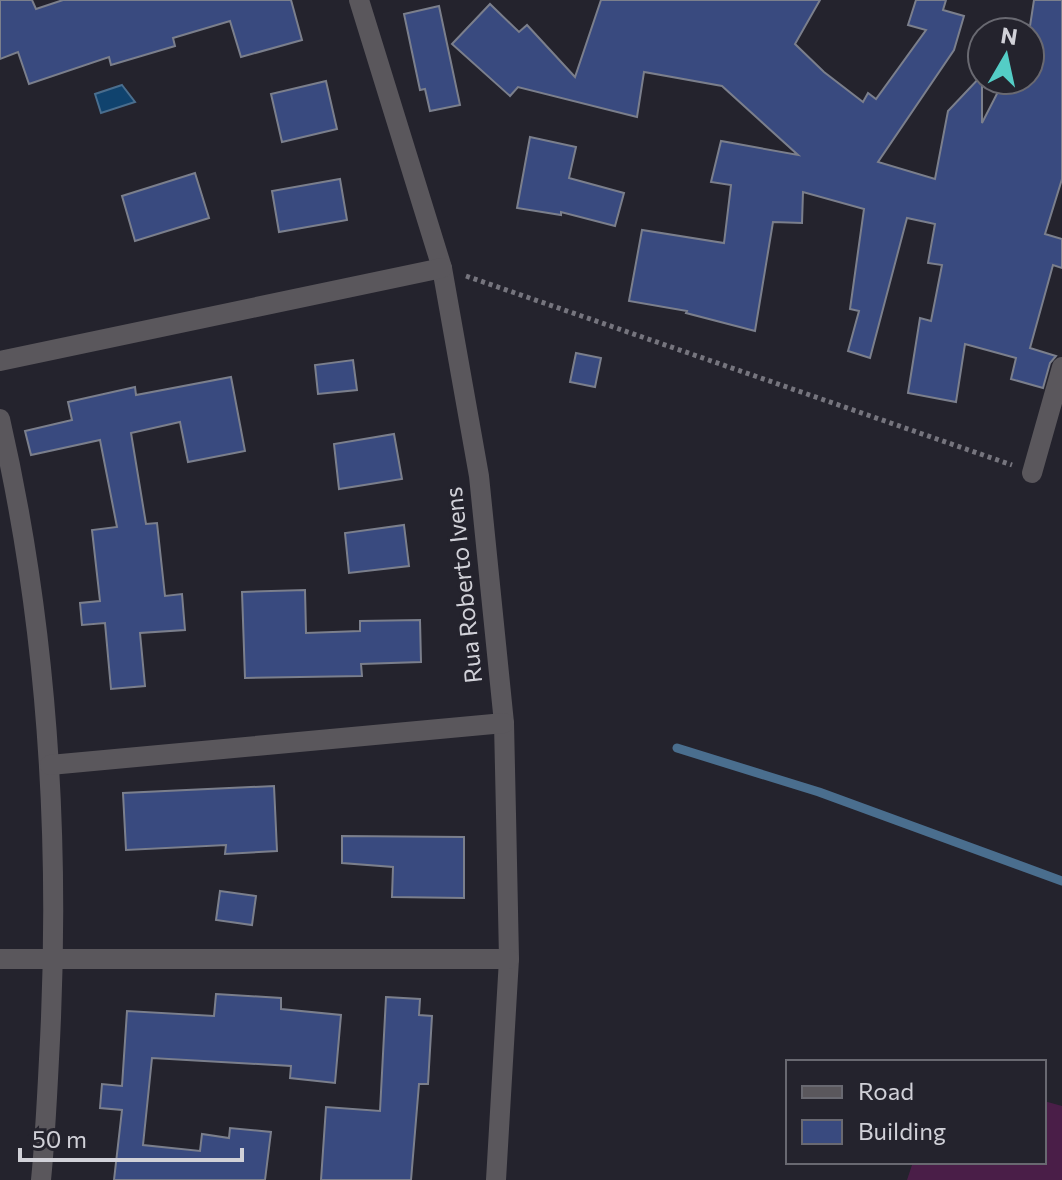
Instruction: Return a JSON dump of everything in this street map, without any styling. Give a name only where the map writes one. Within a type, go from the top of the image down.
[{"type":"street","name":"Rua Roberto Ivens","points":[[359,0],[442,268],[479,476],[504,723],[509,959],[496,1180]]},
{"type":"street","points":[[0,361],[442,268]]},
{"type":"street","points":[[1032,473],[1062,367]]},
{"type":"street","points":[[0,419],[35,612],[50,765],[54,960],[41,1180]]},
{"type":"street","points":[[50,765],[504,723]]},
{"type":"street","points":[[0,959],[509,959]]},
{"type":"path","points":[[442,268],[1032,473]]},
{"type":"shaded area","points":[[1046,1102],[1062,1106],[1062,1180],[907,1180],[912,1164],[1046,1164]]},
{"type":"water","points":[[122,85],[135,102],[101,113],[95,94]]},
{"type":"building","points":[[0,0],[32,0],[36,9],[63,0],[291,0],[302,40],[241,57],[230,21],[173,38],[175,46],[111,65],[109,57],[29,84],[18,52],[0,59]]},
{"type":"building","points":[[601,0],[820,0],[795,44],[824,72],[863,102],[868,93],[876,99],[926,30],[908,25],[916,0],[946,0],[943,10],[964,16],[954,50],[878,162],[935,179],[948,111],[966,92],[966,96],[982,96],[982,123],[996,96],[1046,96],[1046,16],[1032,16],[1034,0],[1062,0],[1062,179],[1045,234],[1062,239],[1062,268],[1053,265],[1030,348],[1056,356],[1050,363],[1043,388],[1011,379],[1016,358],[965,344],[956,402],[908,393],[920,318],[931,321],[942,265],[928,263],[935,224],[907,218],[870,358],[848,351],[859,311],[850,309],[864,209],[803,192],[802,223],[773,222],[755,331],[687,311],[629,301],[642,230],[724,243],[731,185],[711,182],[721,141],[798,155],[722,86],[644,72],[637,117],[518,87],[510,96],[452,44],[490,4],[519,32],[527,25],[575,77]]},
{"type":"building","points":[[439,6],[460,105],[430,111],[425,89],[420,90],[404,14]]},
{"type":"building","points":[[326,81],[337,129],[282,142],[271,94]]},
{"type":"building","points":[[530,137],[576,147],[569,178],[624,193],[615,226],[561,212],[561,215],[517,208]]},
{"type":"building","points":[[195,173],[209,218],[135,241],[122,196]]},
{"type":"building","points":[[340,179],[347,220],[279,232],[272,191]]},
{"type":"building","points":[[576,353],[601,358],[595,387],[570,382]]},
{"type":"building","points":[[353,360],[357,390],[318,394],[315,365]]},
{"type":"building","points":[[231,377],[245,451],[188,462],[180,422],[131,433],[146,524],[157,523],[165,596],[182,594],[185,630],[140,633],[145,686],[111,689],[105,623],[82,625],[80,603],[100,601],[92,530],[117,527],[100,440],[31,455],[25,431],[72,420],[68,402],[135,387],[136,395]]},
{"type":"building","points":[[394,434],[402,479],[339,489],[334,444]]},
{"type":"building","points":[[404,525],[409,566],[349,573],[345,533]]},
{"type":"building","points":[[305,590],[306,633],[360,631],[360,621],[420,620],[421,662],[361,664],[362,676],[245,678],[242,592]]},
{"type":"building","points":[[274,786],[277,851],[225,854],[226,845],[126,850],[123,793]]},
{"type":"building","points":[[342,836],[464,837],[464,898],[392,897],[393,867],[342,863]]},
{"type":"building","points":[[220,891],[256,896],[252,925],[216,920]]},
{"type":"building","points":[[216,994],[281,998],[281,1009],[341,1015],[335,1083],[290,1078],[291,1066],[152,1058],[143,1145],[200,1151],[202,1134],[229,1138],[230,1128],[271,1132],[265,1180],[114,1180],[122,1110],[100,1108],[102,1084],[122,1086],[127,1011],[214,1016]]},
{"type":"building","points":[[386,997],[420,999],[419,1015],[432,1016],[428,1084],[419,1084],[411,1180],[321,1180],[326,1107],[380,1111]]},
{"type":"waterway","points":[[677,748],[819,792],[1062,881]]}]
